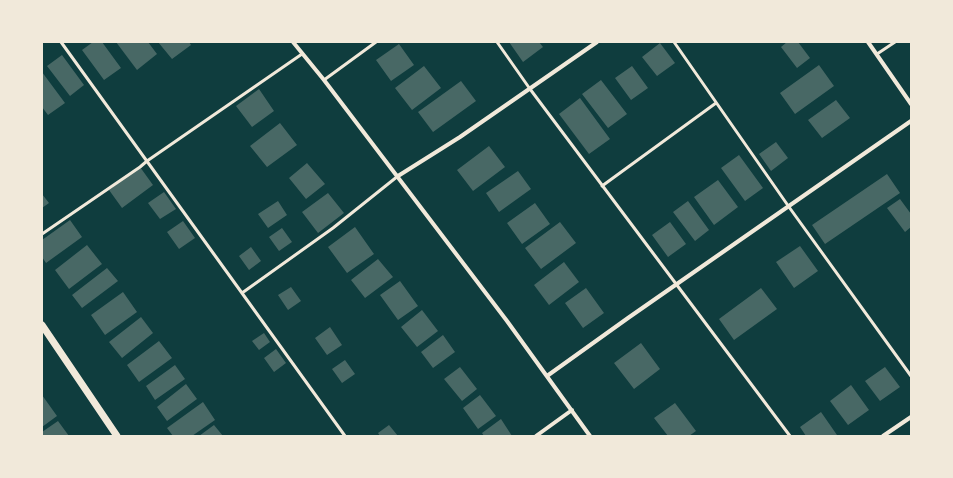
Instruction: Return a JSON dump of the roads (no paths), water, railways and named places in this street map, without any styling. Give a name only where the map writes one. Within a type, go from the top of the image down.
[{"type":"street","points":[[293,42],[398,176],[502,314],[590,436]]},
{"type":"street","points":[[398,176],[530,89],[597,42]]},
{"type":"street","points":[[868,42],[911,104]]},
{"type":"street","points":[[547,376],[911,121]]},
{"type":"street","points":[[42,325],[116,436]]},
{"type":"street","points":[[536,436],[572,410]]},
{"type":"street","points":[[883,436],[911,417]]},
{"type":"lane","points":[[62,42],[345,436]]},
{"type":"lane","points":[[324,80],[376,42]]},
{"type":"lane","points":[[497,42],[602,186],[790,436]]},
{"type":"lane","points":[[674,42],[789,207],[911,376]]},
{"type":"lane","points":[[877,54],[895,42]]},
{"type":"lane","points":[[42,234],[302,54]]},
{"type":"lane","points":[[602,186],[716,103]]},
{"type":"lane","points":[[242,293],[333,228],[398,176]]}]
